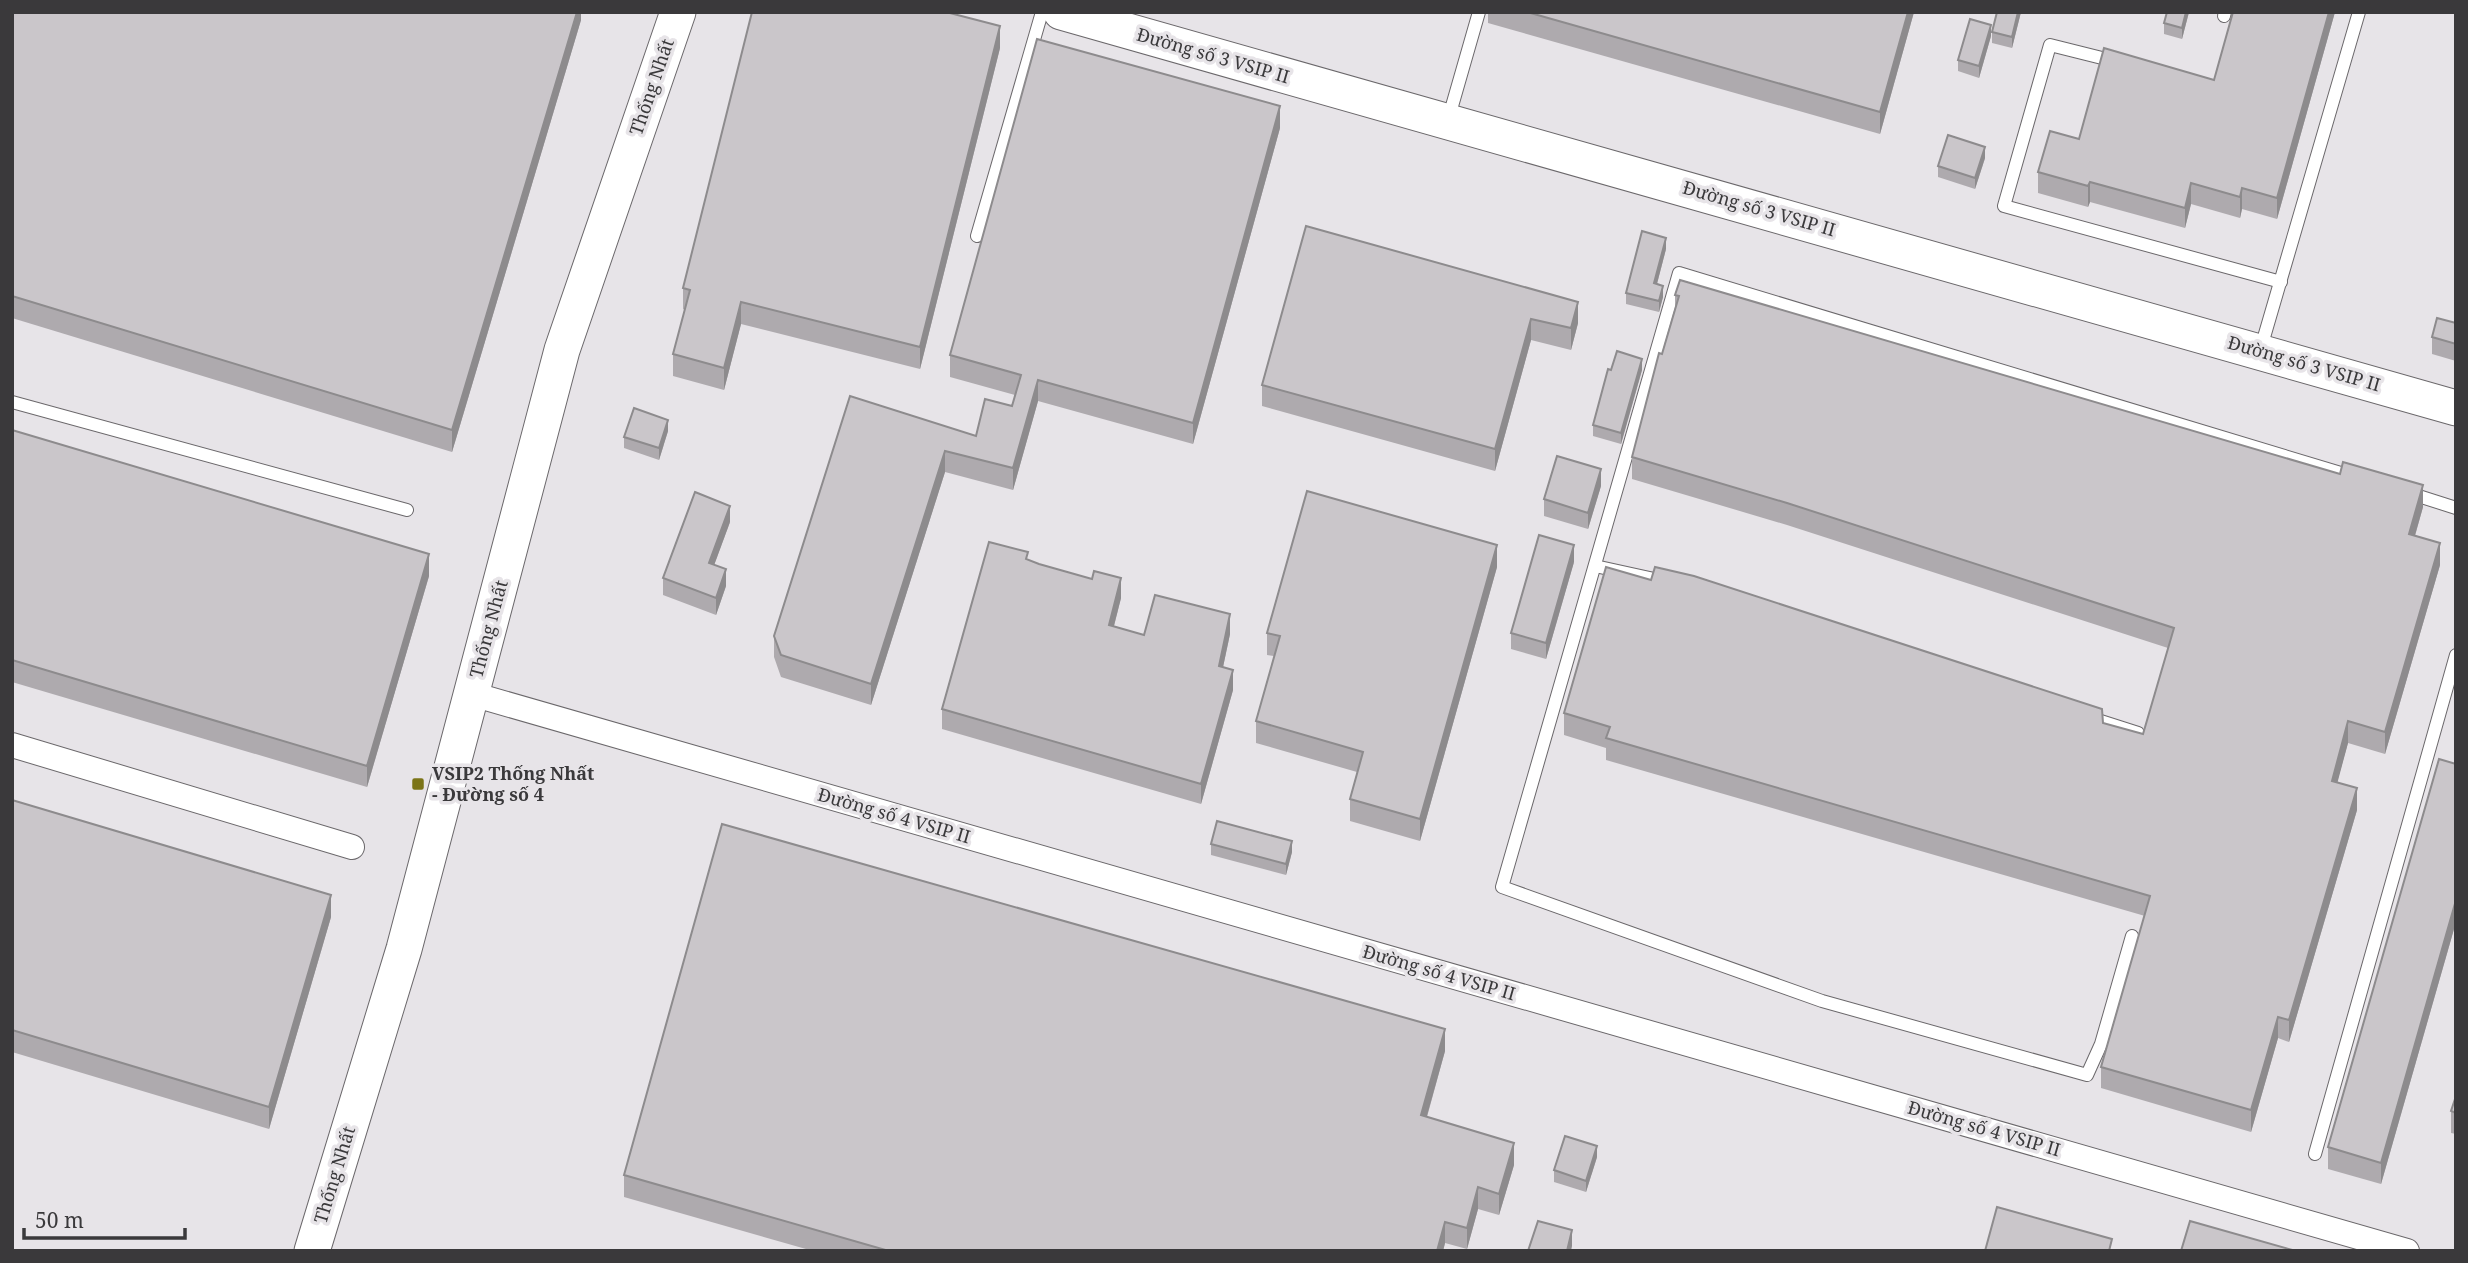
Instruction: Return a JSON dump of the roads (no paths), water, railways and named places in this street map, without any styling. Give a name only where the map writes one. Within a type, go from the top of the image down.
[{"type":"street","name":"Thống Nhất","points":[[312,1251],[404,949],[562,350],[678,12]]},
{"type":"street","name":"Đường số 3 VSIP II","points":[[1061,12],[2456,408]]},
{"type":"street","name":"Đường số 4 VSIP II","points":[[471,694],[2407,1251]]},
{"type":"street","points":[[12,745],[352,846]]},
{"type":"lane","points":[[976,236],[1042,12]]},
{"type":"lane","points":[[1448,122],[1479,12]]},
{"type":"lane","points":[[2260,351],[2358,12]]},
{"type":"lane","points":[[2130,65],[2050,45],[2004,206],[2281,282]]},
{"type":"lane","points":[[2132,936],[2101,1044],[2087,1075],[1822,1002],[1502,887],[1679,273],[2362,479]]},
{"type":"lane","points":[[12,402],[407,510]]},
{"type":"lane","points":[[2389,487],[2456,508]]},
{"type":"lane","points":[[1595,566],[1687,587]]},
{"type":"lane","points":[[2315,1154],[2456,655]]},
{"type":"lane","points":[[2073,712],[2138,733]]},
{"type":"place","name":"VSIP2 Thống Nhất - Đường số 4","points":[[418,784]]}]
